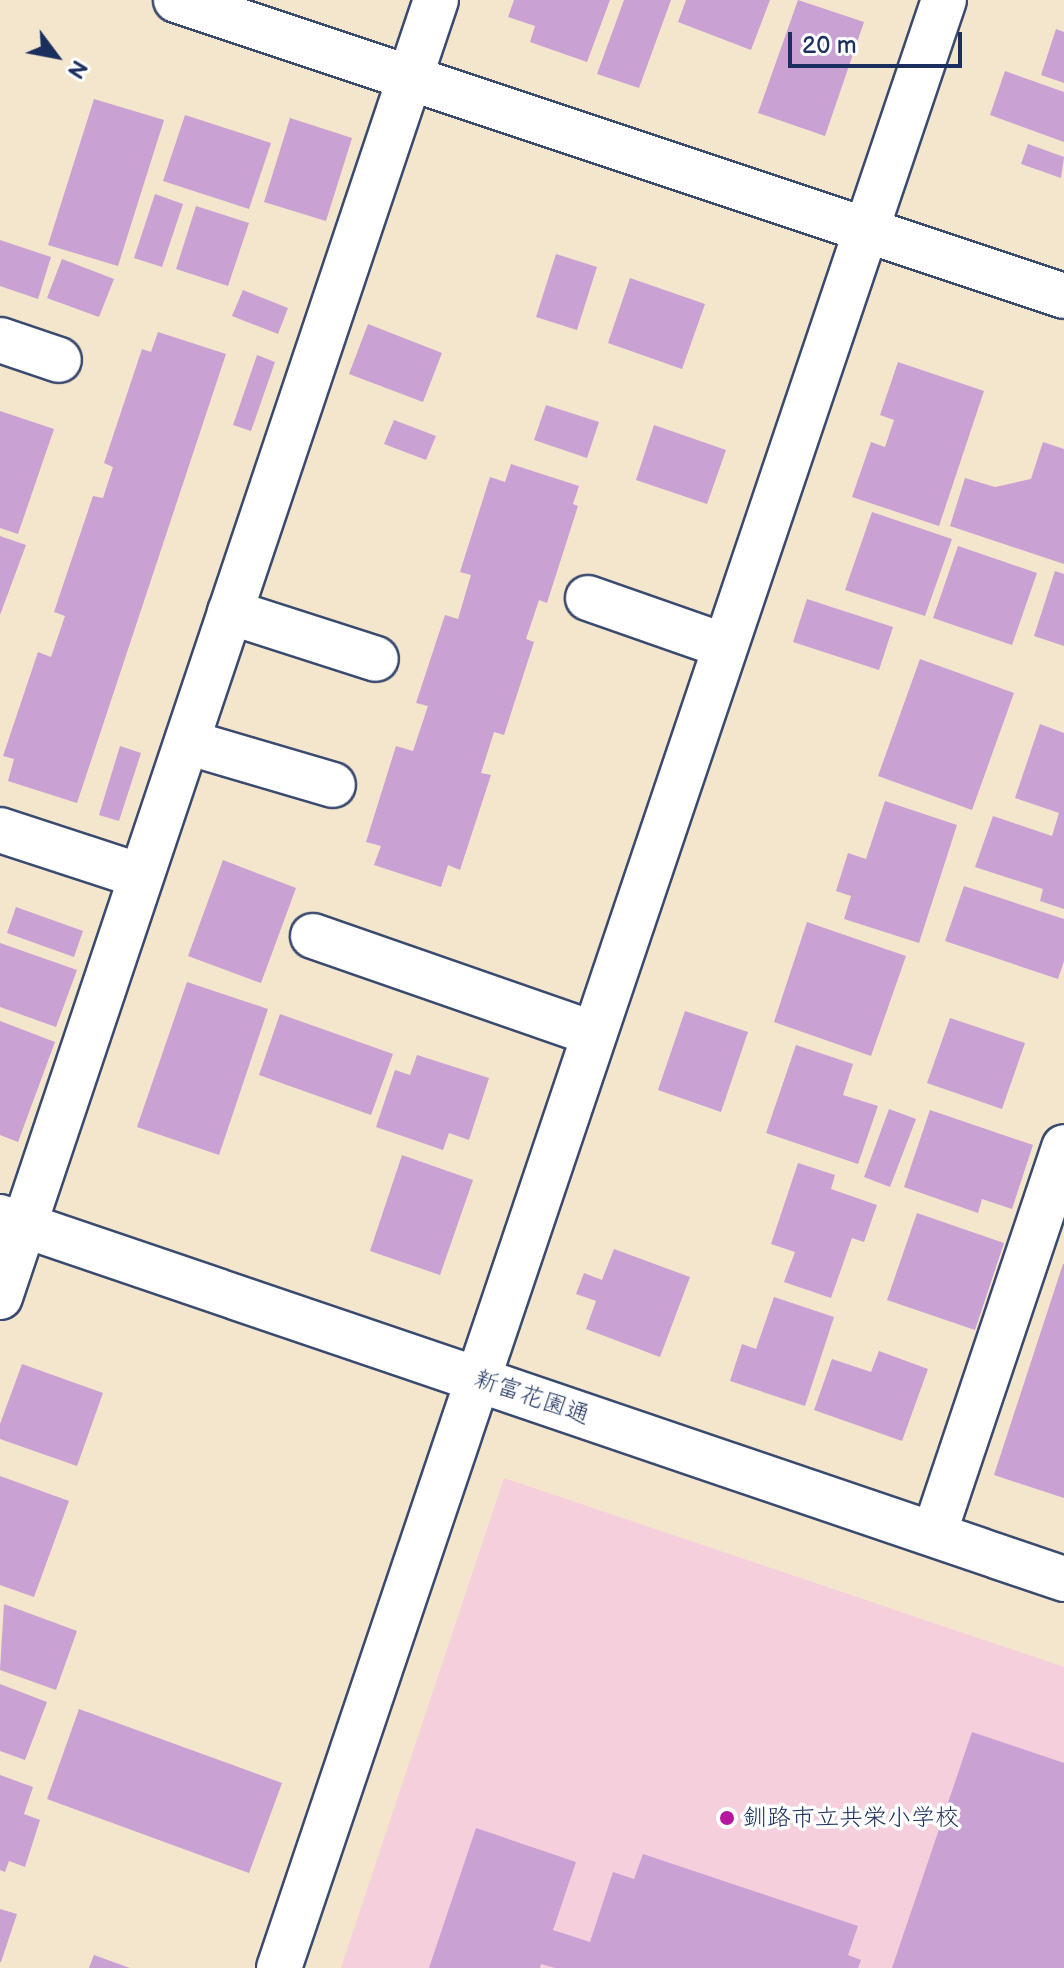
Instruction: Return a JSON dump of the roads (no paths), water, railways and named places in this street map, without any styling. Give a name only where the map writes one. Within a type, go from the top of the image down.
[{"type":"street","points":[[176,0],[1064,296]]},
{"type":"street","points":[[0,1297],[12,1221],[141,876],[436,0]]},
{"type":"street","points":[[279,1968],[475,1377],[944,0]]},
{"type":"street","points":[[0,340],[59,360]]},
{"type":"street","points":[[588,598],[725,646]]},
{"type":"street","points":[[230,612],[376,659]]},
{"type":"street","points":[[187,742],[333,785]]},
{"type":"street","points":[[0,830],[141,876]]},
{"type":"street","points":[[313,936],[592,1033]]},
{"type":"street","points":[[934,1534],[1064,1147]]},
{"type":"street","name":"新富花園通","points":[[12,1221],[1064,1579]]},
{"type":"place","name":"釧路市立共栄小学校","points":[[727,1818]]}]
